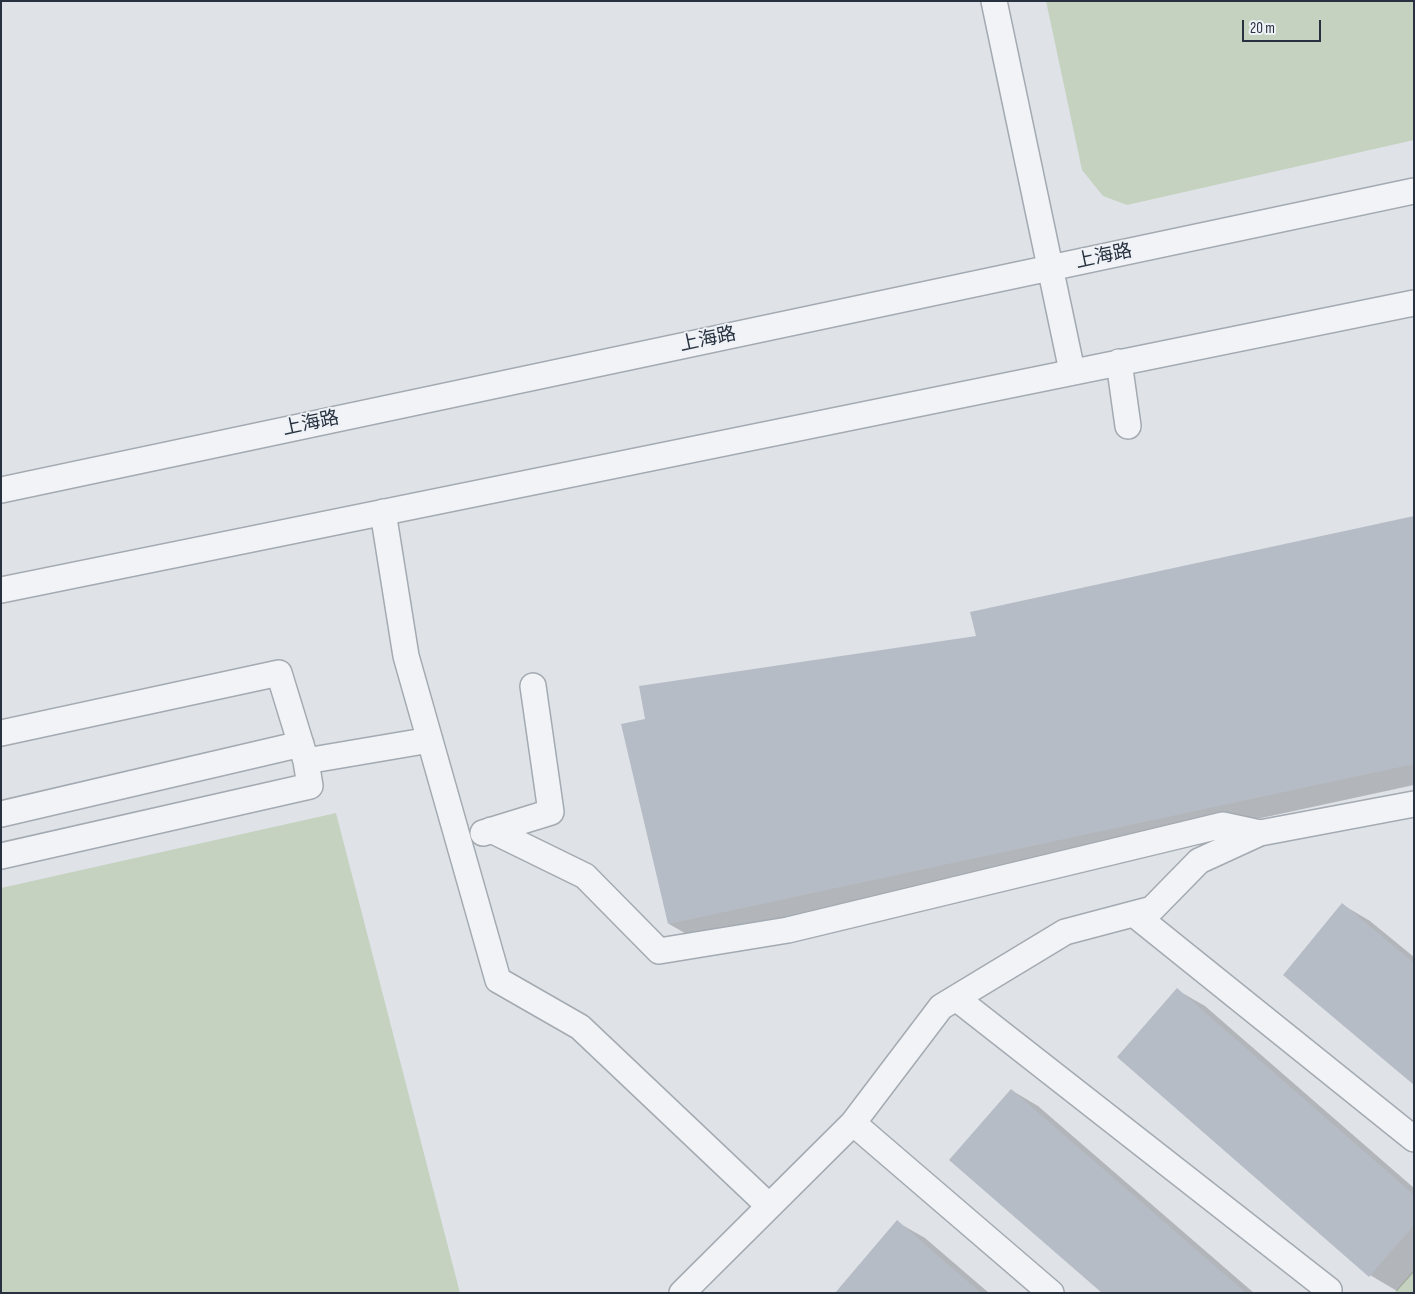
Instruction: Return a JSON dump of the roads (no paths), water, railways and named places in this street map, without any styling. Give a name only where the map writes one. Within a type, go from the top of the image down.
[{"type":"street","points":[[994,1],[1072,371]]},
{"type":"street","name":"上海路","points":[[1,490],[1414,191]]},
{"type":"street","points":[[1,590],[1414,303]]},
{"type":"street","points":[[1119,362],[1128,426]]},
{"type":"street","points":[[383,512],[406,656],[498,980],[580,1027],[770,1206]]},
{"type":"street","points":[[1,733],[279,674],[304,752],[310,786],[1,856]]},
{"type":"street","points":[[459,840],[551,812],[533,686]]},
{"type":"street","points":[[1,814],[304,752],[430,740]]},
{"type":"street","points":[[682,1293],[853,1122],[941,1007],[1065,932],[1152,909],[1198,861],[1260,833],[1414,804]]},
{"type":"street","points":[[491,830],[585,876],[659,951],[788,930],[1223,825],[1260,833]]},
{"type":"street","points":[[1134,914],[1414,1139]]},
{"type":"street","points":[[956,998],[1329,1290]]},
{"type":"street","points":[[853,1122],[1051,1293]]}]
